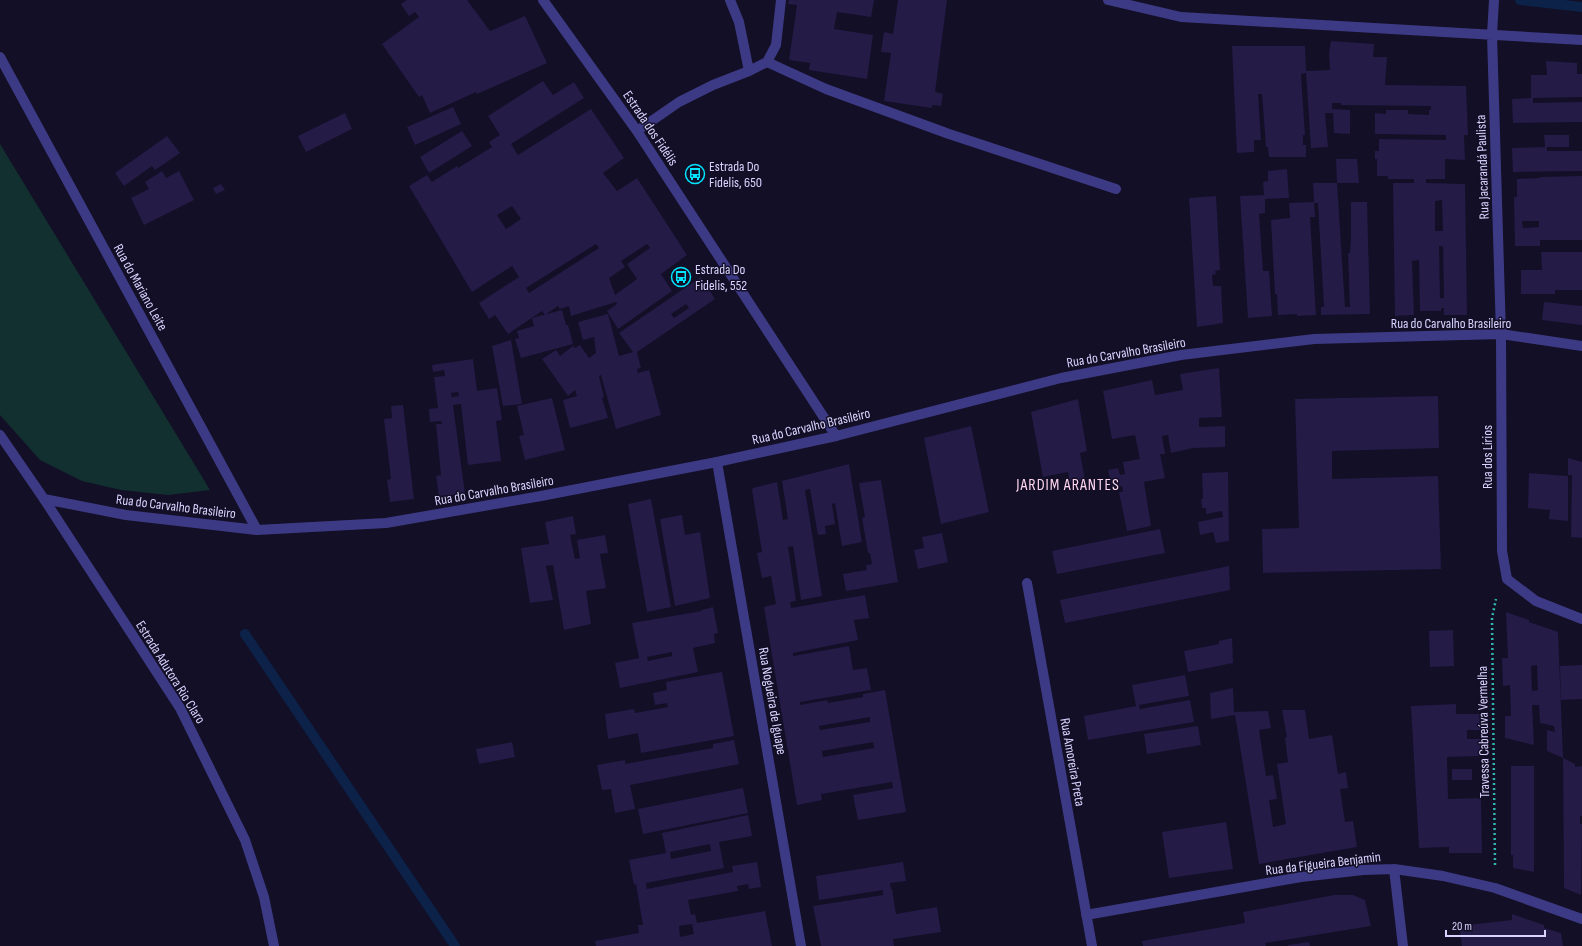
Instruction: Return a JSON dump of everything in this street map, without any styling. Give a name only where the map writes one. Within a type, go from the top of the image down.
[{"type":"street","name":"Estrada dos Fidélis","points":[[543,0],[638,132],[836,436]]},
{"type":"street","points":[[730,0],[739,22],[749,71]]},
{"type":"street","points":[[638,132],[679,102],[713,85],[749,71],[767,62],[776,45],[781,0]]},
{"type":"street","points":[[1108,0],[1181,17],[1582,40]]},
{"type":"street","name":"Rua Jacarandá Paulista","points":[[1494,0],[1492,35],[1501,334]]},
{"type":"street","name":"Rua do Mariano Leite","points":[[0,57],[257,530]]},
{"type":"street","points":[[767,62],[826,89],[949,134],[1116,189]]},
{"type":"street","name":"Rua do Carvalho Brasileiro","points":[[44,499],[126,515],[257,530],[386,523],[542,496],[717,462],[836,436],[1061,378],[1181,355],[1314,339],[1501,334],[1582,346]]},
{"type":"street","name":"Rua dos Lírios","points":[[1501,334],[1502,551],[1507,579]]},
{"type":"street","name":"Estrada Adutora Rio Claro","points":[[0,434],[180,708],[245,840],[264,897],[274,946]]},
{"type":"street","name":"Rua Nogueira de Iguape","points":[[717,462],[801,946]]},
{"type":"street","points":[[1507,579],[1536,601],[1582,618]]},
{"type":"street","name":"Rua Amoreira Preta","points":[[1027,583],[1092,946]]},
{"type":"street","points":[[1394,869],[1403,946]]},
{"type":"street","name":"Rua da Figueira Benjamin","points":[[1086,915],[1301,877],[1363,870],[1394,869],[1443,876],[1495,888],[1582,919]]},
{"type":"path","name":"Travessa Cabreúva Vermelha","points":[[1495,888],[1492,618],[1496,597],[1507,579]]},
{"type":"green space","points":[[0,144],[210,490],[168,495],[121,490],[82,481],[40,460],[0,415]]},
{"type":"building","points":[[407,0],[467,0],[490,31],[525,16],[547,63],[477,94],[476,92],[430,113],[422,95],[419,97],[382,44],[419,17],[415,12],[409,16],[401,4]]},
{"type":"building","points":[[789,0],[874,0],[871,17],[837,12],[834,29],[873,35],[867,79],[809,70],[810,63],[789,60],[797,5],[788,4]]},
{"type":"building","points":[[898,0],[947,0],[935,92],[943,94],[941,106],[932,105],[932,108],[884,101],[891,53],[881,52],[884,32],[893,34]]},
{"type":"building","points":[[1331,41],[1374,44],[1373,57],[1387,57],[1385,85],[1466,86],[1468,135],[1464,135],[1465,160],[1445,159],[1445,179],[1426,179],[1426,183],[1465,184],[1467,315],[1444,315],[1444,308],[1441,308],[1441,311],[1420,311],[1419,260],[1412,261],[1414,315],[1395,316],[1393,183],[1414,183],[1414,179],[1388,179],[1388,176],[1377,176],[1377,159],[1375,159],[1375,151],[1379,151],[1379,139],[1446,140],[1446,135],[1375,134],[1375,113],[1386,114],[1386,110],[1408,110],[1408,114],[1429,115],[1431,106],[1341,105],[1341,103],[1332,103],[1332,109],[1350,110],[1350,134],[1334,133],[1333,113],[1325,113],[1328,147],[1311,148],[1306,73],[1301,74],[1305,135],[1303,135],[1303,145],[1306,145],[1306,157],[1269,157],[1268,147],[1266,147],[1262,94],[1258,94],[1261,140],[1254,140],[1254,152],[1237,153],[1232,46],[1305,46],[1306,71],[1330,70],[1329,53]],"holes":[[[1442,200],[1443,231],[1435,231],[1435,201]],[[1439,246],[1443,246],[1444,298],[1440,298]]]},
{"type":"building","points":[[1546,61],[1577,63],[1577,74],[1582,74],[1582,97],[1533,98],[1533,103],[1582,102],[1582,122],[1513,123],[1512,99],[1531,98],[1531,75],[1547,75]]},
{"type":"building","points":[[543,81],[553,95],[574,82],[584,98],[511,144],[518,155],[591,109],[624,158],[603,173],[617,191],[637,178],[687,255],[661,274],[672,291],[618,329],[607,311],[617,304],[616,302],[571,316],[569,306],[560,309],[558,306],[545,315],[542,311],[508,334],[495,315],[489,319],[479,303],[519,277],[512,266],[472,292],[409,186],[427,175],[432,182],[457,166],[458,168],[492,147],[489,142],[500,135],[488,116]],"holes":[[[512,206],[521,219],[506,229],[497,215]],[[596,244],[599,248],[529,293],[526,288]],[[647,244],[650,248],[627,264],[637,279],[615,295],[609,278],[625,267],[621,261]]]},
{"type":"building","points":[[453,107],[461,124],[415,145],[407,127]]},
{"type":"building","points":[[345,113],[352,129],[306,152],[298,136]]},
{"type":"building","points":[[462,131],[472,146],[429,173],[420,157]]},
{"type":"building","points":[[1544,135],[1569,135],[1569,147],[1547,147],[1547,151],[1582,151],[1582,171],[1513,172],[1512,148],[1545,147]]},
{"type":"building","points":[[167,136],[180,153],[155,170],[152,166],[124,186],[115,173]]},
{"type":"building","points":[[1336,159],[1357,159],[1359,183],[1337,183]]},
{"type":"building","points":[[1287,169],[1289,198],[1265,199],[1265,213],[1259,214],[1263,271],[1269,271],[1272,316],[1248,318],[1240,196],[1264,195],[1263,182],[1268,181],[1268,171]]},
{"type":"building","points":[[162,171],[166,178],[179,171],[194,200],[144,225],[131,198],[149,189],[145,182]]},
{"type":"building","points":[[1582,176],[1582,240],[1540,240],[1540,246],[1515,246],[1514,197],[1517,197],[1517,179]],"holes":[[[1522,221],[1539,221],[1539,227],[1523,228]]]},
{"type":"building","points":[[1313,183],[1337,183],[1345,307],[1350,307],[1348,253],[1350,253],[1351,239],[1351,202],[1367,202],[1370,314],[1321,315],[1321,307],[1324,307],[1318,203],[1314,203],[1315,217],[1310,217],[1316,315],[1278,315],[1277,294],[1275,294],[1271,220],[1290,218],[1289,203],[1314,202]]},
{"type":"building","points":[[221,184],[225,190],[216,194],[213,188]]},
{"type":"building","points":[[1216,196],[1220,270],[1215,271],[1216,274],[1212,275],[1213,286],[1221,286],[1223,323],[1197,327],[1189,198]]},
{"type":"building","points":[[1541,252],[1582,252],[1582,290],[1555,290],[1555,294],[1521,294],[1521,270],[1542,270]]},
{"type":"building","points":[[701,277],[715,299],[637,352],[641,368],[637,369],[638,373],[649,370],[661,415],[616,429],[601,375],[599,376],[604,397],[602,398],[608,418],[570,428],[563,400],[577,396],[575,390],[568,396],[542,359],[556,350],[560,356],[573,346],[575,348],[580,345],[589,358],[596,353],[594,337],[583,340],[578,322],[608,314],[619,356],[633,352],[619,333]],"holes":[[[686,304],[689,308],[674,318],[671,314]]]},
{"type":"building","points":[[1544,302],[1582,306],[1582,325],[1542,320]]},
{"type":"building","points":[[562,310],[573,344],[521,358],[515,339],[519,338],[517,331],[534,326],[532,318]]},
{"type":"building","points":[[511,340],[522,404],[503,406],[492,346]]},
{"type":"building","points":[[473,359],[477,391],[497,388],[502,420],[496,421],[501,461],[468,465],[461,404],[453,405],[465,494],[439,496],[436,476],[441,475],[436,424],[442,424],[441,421],[430,422],[429,409],[438,408],[434,377],[445,376],[444,370],[433,372],[432,365]],"holes":[[[458,392],[459,396],[452,397],[451,393]]]},
{"type":"building","points":[[1219,368],[1222,417],[1199,418],[1199,427],[1225,426],[1225,447],[1193,448],[1171,453],[1168,435],[1162,436],[1165,454],[1160,454],[1165,478],[1144,482],[1151,526],[1127,531],[1119,492],[1123,492],[1122,486],[1112,488],[1108,470],[1118,468],[1120,475],[1125,474],[1123,462],[1140,459],[1135,435],[1112,439],[1103,391],[1152,380],[1155,395],[1183,390],[1180,374]]},
{"type":"building","points":[[1438,396],[1439,448],[1332,451],[1332,479],[1438,476],[1441,569],[1263,573],[1262,529],[1299,528],[1295,399]]},
{"type":"building","points":[[552,398],[565,450],[525,460],[519,436],[524,435],[517,406]]},
{"type":"building","points":[[1078,399],[1087,451],[1080,453],[1085,480],[1070,483],[1068,472],[1043,477],[1031,412]]},
{"type":"building","points":[[403,405],[414,499],[390,502],[387,480],[391,479],[384,419],[392,418],[391,406]]},
{"type":"building","points":[[971,426],[989,512],[941,524],[924,438]]},
{"type":"building","points":[[1568,458],[1582,462],[1582,538],[1571,537],[1572,475],[1568,475]]},
{"type":"building","points":[[849,464],[862,542],[842,546],[835,503],[832,504],[835,524],[825,526],[826,534],[818,535],[810,489],[805,490],[822,596],[801,600],[793,546],[788,547],[796,601],[790,602],[791,608],[865,595],[869,618],[854,620],[858,640],[793,653],[793,656],[849,646],[853,670],[867,668],[871,690],[800,702],[800,705],[827,700],[828,703],[863,697],[863,694],[885,690],[906,812],[858,820],[853,795],[893,788],[892,782],[821,794],[822,800],[797,805],[764,607],[776,604],[771,576],[762,578],[757,553],[762,552],[752,490],[753,488],[777,482],[783,520],[788,519],[782,481]],"holes":[[[870,717],[870,722],[820,730],[819,726]],[[873,742],[874,748],[823,757],[822,751]]]},
{"type":"building","points":[[1228,472],[1229,541],[1216,543],[1213,532],[1200,535],[1198,522],[1223,517],[1222,511],[1206,514],[1206,508],[1202,508],[1202,473]]},
{"type":"building","points":[[1529,473],[1568,476],[1568,521],[1549,519],[1550,510],[1528,508]]},
{"type":"building","points":[[881,480],[898,582],[846,591],[843,574],[867,570],[866,565],[872,564],[870,553],[868,553],[862,518],[865,517],[859,483]]},
{"type":"building","points":[[651,499],[671,607],[647,612],[628,504]]},
{"type":"building","points":[[682,515],[685,535],[700,532],[710,598],[675,606],[660,519]]},
{"type":"building","points":[[573,516],[576,534],[570,535],[575,559],[580,558],[577,540],[605,535],[608,553],[600,554],[606,588],[586,591],[591,624],[564,630],[553,565],[546,566],[553,600],[530,603],[521,548],[549,544],[545,522]]},
{"type":"building","points":[[1160,529],[1165,553],[1057,574],[1052,551]]},
{"type":"building","points":[[942,533],[948,562],[918,569],[914,550],[924,548],[922,537]]},
{"type":"building","points":[[1229,566],[1230,590],[1065,623],[1060,600]]},
{"type":"building","points":[[713,607],[718,633],[714,634],[715,643],[693,648],[698,672],[620,688],[615,663],[639,658],[632,623],[702,611],[701,610]],"holes":[[[672,652],[672,656],[648,661],[647,657]]]},
{"type":"building","points":[[1506,612],[1558,632],[1563,758],[1547,751],[1547,730],[1555,732],[1554,726],[1540,723],[1539,705],[1532,705],[1534,745],[1505,738],[1505,716],[1511,716],[1510,685],[1503,686],[1502,658],[1508,658]],"holes":[[[1537,665],[1538,690],[1532,691],[1531,666]]]},
{"type":"building","points":[[1453,630],[1454,666],[1430,667],[1429,631]]},
{"type":"building","points":[[1232,638],[1233,663],[1188,672],[1184,651],[1219,644],[1219,641]]},
{"type":"building","points":[[1582,665],[1582,699],[1561,700],[1560,666]]},
{"type":"building","points":[[722,672],[734,736],[641,753],[638,733],[608,739],[605,714],[634,709],[635,713],[668,707],[667,703],[655,705],[653,693],[667,690],[666,682]]},
{"type":"building","points":[[1185,675],[1189,696],[1139,705],[1140,709],[1190,700],[1194,722],[1088,740],[1084,716],[1136,706],[1132,685]]},
{"type":"building","points":[[1233,688],[1234,712],[1268,711],[1271,728],[1259,730],[1266,776],[1273,775],[1277,799],[1269,800],[1273,827],[1286,824],[1277,764],[1288,762],[1285,738],[1287,737],[1282,710],[1305,710],[1309,739],[1332,735],[1338,774],[1346,772],[1348,788],[1340,789],[1345,822],[1353,821],[1357,847],[1259,864],[1235,715],[1211,719],[1210,693]]},
{"type":"building","points":[[1456,704],[1456,714],[1480,714],[1480,730],[1467,730],[1467,739],[1480,739],[1480,756],[1447,757],[1448,799],[1481,798],[1482,853],[1449,853],[1449,847],[1419,848],[1411,706]]},
{"type":"building","points":[[1198,726],[1201,745],[1147,754],[1144,734]]},
{"type":"building","points":[[734,740],[739,764],[630,785],[635,809],[615,813],[611,789],[602,790],[597,765],[625,760],[625,764],[713,748],[713,744]]},
{"type":"building","points":[[512,742],[515,757],[479,764],[476,749]]},
{"type":"building","points":[[1563,758],[1575,764],[1575,767],[1582,766],[1582,816],[1580,816],[1580,824],[1582,824],[1581,895],[1564,888]]},
{"type":"building","points":[[1511,766],[1534,766],[1534,872],[1513,868],[1513,855],[1511,855]]},
{"type":"building","points":[[1452,769],[1472,769],[1472,780],[1452,780]]},
{"type":"building","points":[[743,788],[748,813],[643,834],[638,809]]},
{"type":"building","points":[[748,815],[752,836],[719,842],[724,868],[646,883],[647,889],[733,872],[732,866],[757,862],[761,887],[749,889],[748,884],[737,886],[738,891],[688,900],[691,915],[695,914],[697,923],[765,911],[772,946],[596,946],[595,941],[639,933],[638,925],[643,925],[636,884],[634,885],[629,860],[666,853],[662,833]],"holes":[[[710,844],[711,851],[671,859],[670,852]],[[692,924],[694,934],[680,937],[679,926]]]},
{"type":"building","points":[[1226,822],[1233,869],[1169,878],[1162,832]]},
{"type":"building","points":[[903,862],[906,881],[890,883],[896,914],[937,907],[941,932],[893,939],[894,946],[821,946],[813,906],[883,895],[883,890],[819,900],[816,876]]},
{"type":"building","points":[[1334,895],[1353,895],[1365,900],[1371,926],[1265,943],[1266,946],[1143,946],[1142,941],[1245,923],[1243,912]]},
{"type":"building","points":[[1512,914],[1544,925],[1544,928],[1561,933],[1563,946],[1462,946],[1459,926],[1512,920]]},
{"type":"building","points":[[1309,942],[1310,946],[1288,946],[1288,945]]},
{"type":"waterway","points":[[1520,0],[1582,7]]},
{"type":"waterway","points":[[245,634],[455,946]]},
{"type":"place","name":"Estrada Do Fidelis, 650","points":[[695,174]]},
{"type":"place","name":"Estrada Do Fidelis, 552","points":[[681,277]]},
{"type":"district","name":"JARDIM ARANTES","points":[[1068,484]]}]
